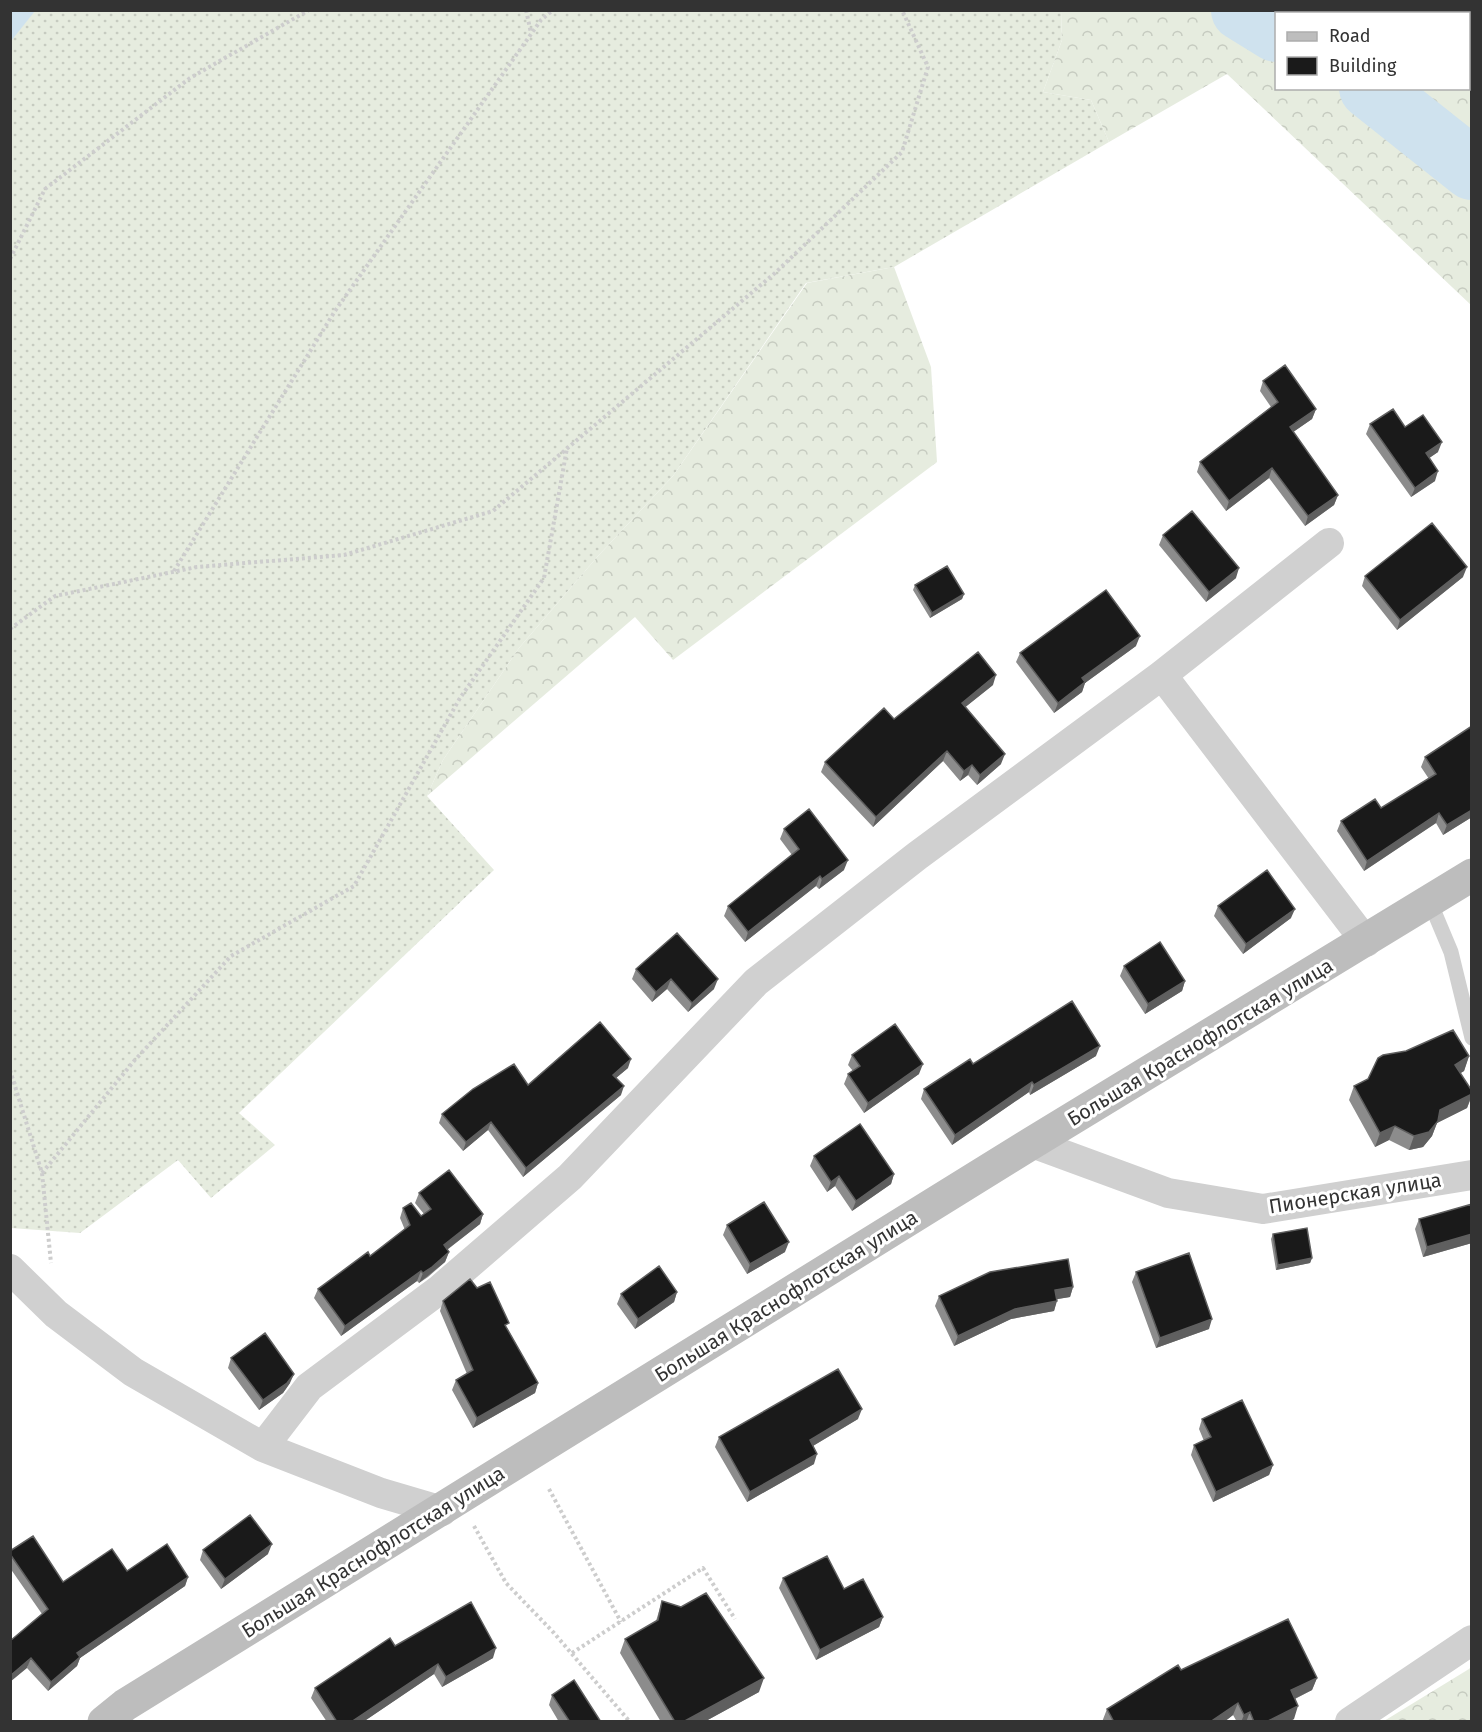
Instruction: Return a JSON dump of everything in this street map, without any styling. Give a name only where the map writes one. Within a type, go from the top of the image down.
[{"type":"main road","name":"Большая Краснофлотская улица","points":[[104,1722],[125,1706],[1032,1143],[1366,942],[1472,875]]},
{"type":"street","points":[[263,1447],[309,1387],[440,1290],[570,1177],[756,982],[917,856],[1162,675],[1329,543]]},
{"type":"street","points":[[1162,675],[1366,942]]},
{"type":"street","name":"Пионерская улица","points":[[1032,1143],[1168,1193],[1263,1209],[1472,1175]]},
{"type":"street","points":[[10,1269],[56,1314],[133,1372],[263,1447],[381,1493],[450,1505]]},
{"type":"street","points":[[1350,1722],[1472,1640]]},
{"type":"lane","points":[[1430,902],[1451,951],[1472,1038]]},
{"type":"path","points":[[10,259],[45,189],[190,78],[309,10]]},
{"type":"path","points":[[526,10],[531,34]]},
{"type":"path","points":[[173,572],[335,311],[541,20],[553,10]]},
{"type":"path","points":[[10,629],[54,596],[197,567],[344,555],[493,511],[775,273],[902,152],[928,67],[902,10]]},
{"type":"path","points":[[42,1173],[134,1061],[231,956],[354,886],[460,698],[544,578],[567,448]]},
{"type":"path","points":[[10,1070],[42,1173],[56,1314]]},
{"type":"path","points":[[549,1489],[621,1622]]},
{"type":"path","points":[[450,1505],[506,1583],[572,1653],[630,1722]]},
{"type":"path","points":[[572,1653],[703,1568],[735,1619]]},
{"type":"green space","points":[[35,10],[1061,11],[1062,40],[1043,92],[1091,100],[1109,142],[894,267],[806,283],[673,476],[598,556],[519,648],[443,760],[427,796],[494,870],[239,1113],[275,1145],[211,1198],[178,1160],[80,1233],[11,1228],[10,41]]},
{"type":"green space","points":[[1432,10],[1435,12],[1275,12],[1275,90],[1470,90],[1471,37],[1471,305],[1227,74],[1109,142],[1091,100],[1043,92],[1062,40],[1061,11]]},
{"type":"green space","points":[[894,267],[931,367],[937,462],[673,660],[635,617],[427,796],[443,760],[519,648],[598,556],[673,476],[807,283]]},
{"type":"green space","points":[[1471,1667],[1471,1721],[1384,1721],[1469,1669]]},
{"type":"water","points":[[10,11],[35,11],[11,41]]},
{"type":"building","points":[[1285,365],[1316,409],[1290,427],[1338,495],[1308,516],[1272,468],[1229,501],[1200,462],[1278,402],[1263,381]]},
{"type":"building","points":[[1393,409],[1405,427],[1423,415],[1442,442],[1426,453],[1438,471],[1415,488],[1370,424]]},
{"type":"building","points":[[1192,511],[1239,568],[1209,592],[1163,535]]},
{"type":"building","points":[[1432,523],[1467,567],[1400,620],[1365,576]]},
{"type":"building","points":[[947,566],[964,594],[932,613],[915,585]]},
{"type":"building","points":[[1106,590],[1140,636],[1082,678],[1085,682],[1058,703],[1020,653]]},
{"type":"building","points":[[978,652],[996,675],[962,703],[1005,754],[980,775],[972,765],[964,771],[947,751],[876,817],[825,762],[884,708],[894,719]]},
{"type":"building","points":[[1472,726],[1472,810],[1447,825],[1439,813],[1367,861],[1341,821],[1375,799],[1381,808],[1436,774],[1425,757]]},
{"type":"building","points":[[809,809],[848,860],[822,879],[820,876],[748,932],[728,906],[799,849],[784,829]]},
{"type":"building","points":[[1267,870],[1295,909],[1246,944],[1218,906]]},
{"type":"building","points":[[677,933],[718,979],[692,1003],[671,979],[656,992],[636,969]]},
{"type":"building","points":[[1160,942],[1185,981],[1148,1004],[1124,966]]},
{"type":"building","points":[[1072,1001],[1100,1046],[1034,1085],[1032,1082],[955,1135],[924,1089],[970,1059],[973,1064]]},
{"type":"building","points":[[600,1022],[631,1059],[613,1075],[624,1086],[526,1168],[491,1122],[466,1142],[442,1114],[473,1089],[514,1064],[528,1085]]},
{"type":"building","points":[[895,1024],[923,1064],[868,1103],[848,1074],[860,1066],[852,1055]]},
{"type":"building","points":[[1453,1030],[1469,1056],[1455,1065],[1472,1094],[1440,1110],[1438,1121],[1429,1132],[1414,1136],[1395,1126],[1380,1133],[1354,1086],[1368,1079],[1378,1058],[1383,1055],[1406,1051]]},
{"type":"building","points":[[860,1124],[894,1174],[856,1201],[839,1176],[831,1182],[814,1156]]},
{"type":"building","points":[[449,1170],[483,1214],[444,1245],[449,1252],[432,1267],[423,1273],[421,1271],[345,1326],[318,1289],[368,1252],[370,1256],[410,1225],[403,1208],[411,1203],[421,1216],[431,1209],[419,1193]]},
{"type":"building","points":[[764,1202],[789,1242],[750,1264],[727,1225]]},
{"type":"building","points":[[1472,1204],[1472,1234],[1427,1247],[1419,1219]]},
{"type":"building","points":[[1307,1228],[1312,1258],[1278,1265],[1273,1234]]},
{"type":"building","points":[[1189,1253],[1212,1319],[1160,1338],[1136,1272]]},
{"type":"building","points":[[1068,1259],[1073,1287],[1055,1290],[1057,1301],[1015,1309],[958,1336],[939,1296],[990,1272]]},
{"type":"building","points":[[659,1266],[677,1292],[638,1319],[621,1294]]},
{"type":"building","points":[[470,1279],[477,1288],[490,1282],[509,1323],[505,1325],[538,1383],[477,1418],[456,1380],[473,1370],[443,1301]]},
{"type":"building","points":[[265,1333],[294,1374],[287,1383],[263,1400],[231,1358]]},
{"type":"building","points":[[838,1369],[862,1409],[810,1440],[817,1454],[750,1492],[719,1437]]},
{"type":"building","points":[[1242,1400],[1273,1465],[1216,1492],[1194,1445],[1211,1437],[1202,1419]]},
{"type":"building","points":[[250,1515],[272,1544],[225,1579],[203,1550]]},
{"type":"building","points":[[33,1536],[63,1582],[112,1549],[127,1571],[167,1544],[188,1577],[77,1653],[80,1657],[51,1682],[31,1658],[10,1676],[10,1641],[48,1609],[10,1554],[10,1551]]},
{"type":"building","points":[[827,1556],[844,1589],[863,1579],[883,1617],[820,1650],[783,1578]]},
{"type":"building","points":[[706,1593],[764,1678],[683,1722],[675,1722],[625,1639],[658,1620],[662,1601],[681,1607]]},
{"type":"building","points":[[471,1602],[496,1648],[446,1677],[438,1664],[351,1722],[337,1722],[315,1688],[390,1638],[395,1646]]},
{"type":"building","points":[[1288,1619],[1317,1678],[1291,1690],[1298,1706],[1266,1722],[1254,1722],[1250,1712],[1244,1715],[1238,1703],[1210,1722],[1114,1722],[1107,1709],[1178,1665],[1181,1670]]},
{"type":"building","points":[[574,1680],[601,1722],[570,1722],[552,1695]]},
{"type":"waterway","points":[[1242,10],[1275,30]]},
{"type":"waterway","points":[[1373,90],[1472,169]]}]
